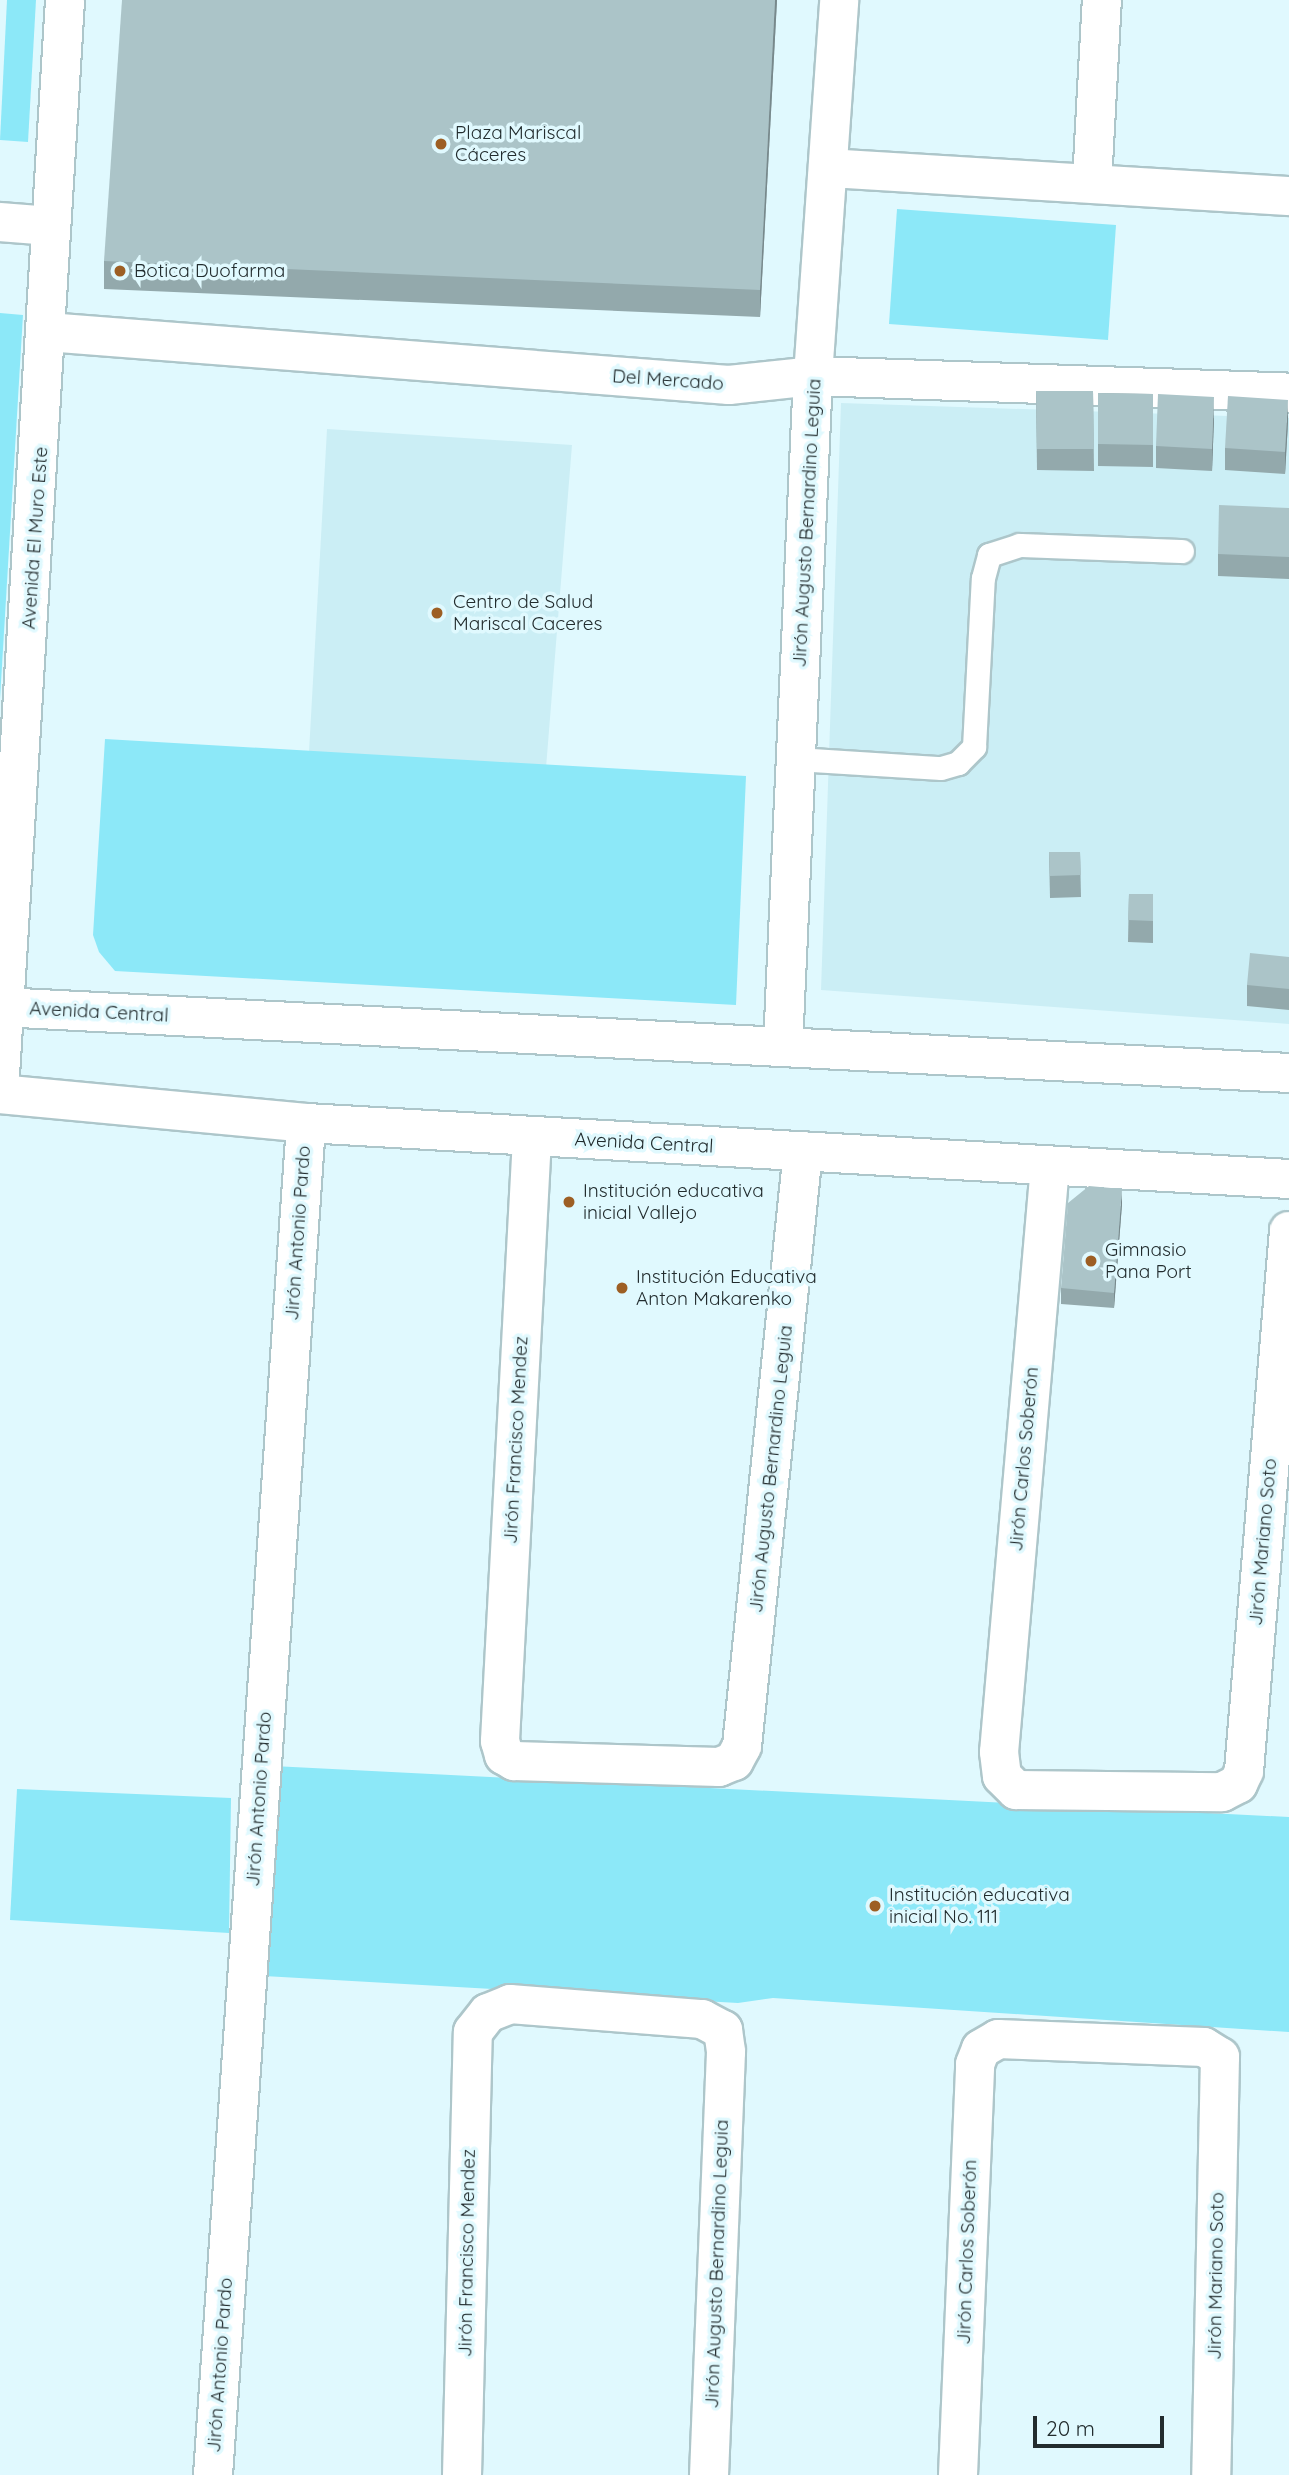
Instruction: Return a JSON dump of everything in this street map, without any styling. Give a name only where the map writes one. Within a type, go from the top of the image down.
[{"type":"street","name":"Avenida El Muro Este","points":[[0,1075],[65,0]]},
{"type":"street","name":"Jirón Augusto Bernardino Leguia","points":[[783,1046],[813,376],[839,0]]},
{"type":"street","points":[[1092,182],[1102,0]]},
{"type":"street","points":[[829,168],[1289,196]]},
{"type":"street","points":[[0,222],[51,226]]},
{"type":"street","name":"Del Mercado","points":[[47,332],[729,385],[813,376],[1289,393]]},
{"type":"street","name":"Avenida Central","points":[[3,1007],[1289,1073]]},
{"type":"street","name":"Avenida Central","points":[[0,1094],[306,1123],[532,1138],[1289,1179]]},
{"type":"street","name":"Jirón Antonio Pardo","points":[[213,2475],[306,1123]]},
{"type":"street","name":"Jirón Francisco Mendez","points":[[532,1138],[500,1741],[504,1755],[514,1761],[719,1767],[734,1761],[742,1746]]},
{"type":"street","name":"Jirón Augusto Bernardino Leguia","points":[[742,1746],[803,1151]]},
{"type":"street","name":"Jirón Carlos Soberón","points":[[1050,1166],[999,1752],[1002,1776],[1016,1790],[1222,1793],[1238,1784],[1244,1770]]},
{"type":"street","name":"Jirón Mariano Soto","points":[[1244,1770],[1289,1231]]},
{"type":"street","name":"Jirón Francisco Mendez","points":[[462,2475],[473,2032],[488,2012],[510,2004],[702,2019],[723,2030],[726,2052]]},
{"type":"street","name":"Jirón Carlos Soberón","points":[[958,2475],[975,2064],[981,2049],[998,2039],[1204,2047],[1220,2057],[1221,2076]]},
{"type":"street","name":"Jirón Augusto Bernardino Leguia","points":[[709,2475],[726,2052]]},
{"type":"street","name":"Jirón Mariano Soto","points":[[1211,2475],[1221,2076]]},
{"type":"lane","points":[[796,759],[941,768],[958,763],[974,747],[983,578],[989,555],[1019,545],[1182,551]]},
{"type":"shaded area","points":[[7,0],[36,0],[28,142],[0,140]]},
{"type":"shaded area","points":[[897,209],[1116,225],[1108,340],[889,324]]},
{"type":"shaded area","points":[[0,313],[23,315],[0,699]]},
{"type":"shaded area","points":[[841,403],[1289,418],[1289,1024],[821,990]]},
{"type":"shaded area","name":"Centro de Salud Mariscal Caceres","points":[[327,429],[572,445],[546,768],[309,752]]},
{"type":"shaded area","points":[[105,739],[746,776],[736,1005],[115,971],[99,952],[93,935]]},
{"type":"shaded area","points":[[273,1766],[1289,1817],[1289,2032],[773,1998],[738,2003],[264,1976]]},
{"type":"shaded area","points":[[17,1789],[231,1798],[229,1933],[10,1920]]},
{"type":"building","name":"Plaza Mariscal Cáceres","points":[[122,0],[775,0],[760,290],[104,261]]},
{"type":"building","points":[[1036,391],[1093,391],[1094,449],[1037,449]]},
{"type":"building","points":[[1098,393],[1153,394],[1153,445],[1098,444]]},
{"type":"building","points":[[1158,394],[1214,397],[1212,449],[1156,446]]},
{"type":"building","points":[[1228,396],[1288,400],[1285,452],[1225,448]]},
{"type":"building","points":[[1219,505],[1289,508],[1289,557],[1218,554]]},
{"type":"building","points":[[1049,852],[1080,852],[1081,875],[1050,876]]},
{"type":"building","points":[[1129,894],[1153,894],[1153,921],[1128,920]]},
{"type":"building","points":[[1250,953],[1289,957],[1289,989],[1247,985]]},
{"type":"building","name":"Gimnasio Pana Port","points":[[1089,1186],[1122,1189],[1114,1293],[1061,1288],[1068,1203]]},
{"type":"place","name":"Plaza Mariscal Cáceres","points":[[441,144]]},
{"type":"place","name":"Botica Duofarma","points":[[120,271]]},
{"type":"place","name":"Centro de Salud Mariscal Caceres","points":[[437,613]]},
{"type":"place","name":"Institución educativa inicial Vallejo","points":[[569,1202]]},
{"type":"place","name":"Gimnasio Pana Port","points":[[1091,1261]]},
{"type":"place","name":"Institución Educativa Anton Makarenko","points":[[622,1288]]},
{"type":"place","name":"Institución educativa inicial No. 111","points":[[875,1906]]}]
